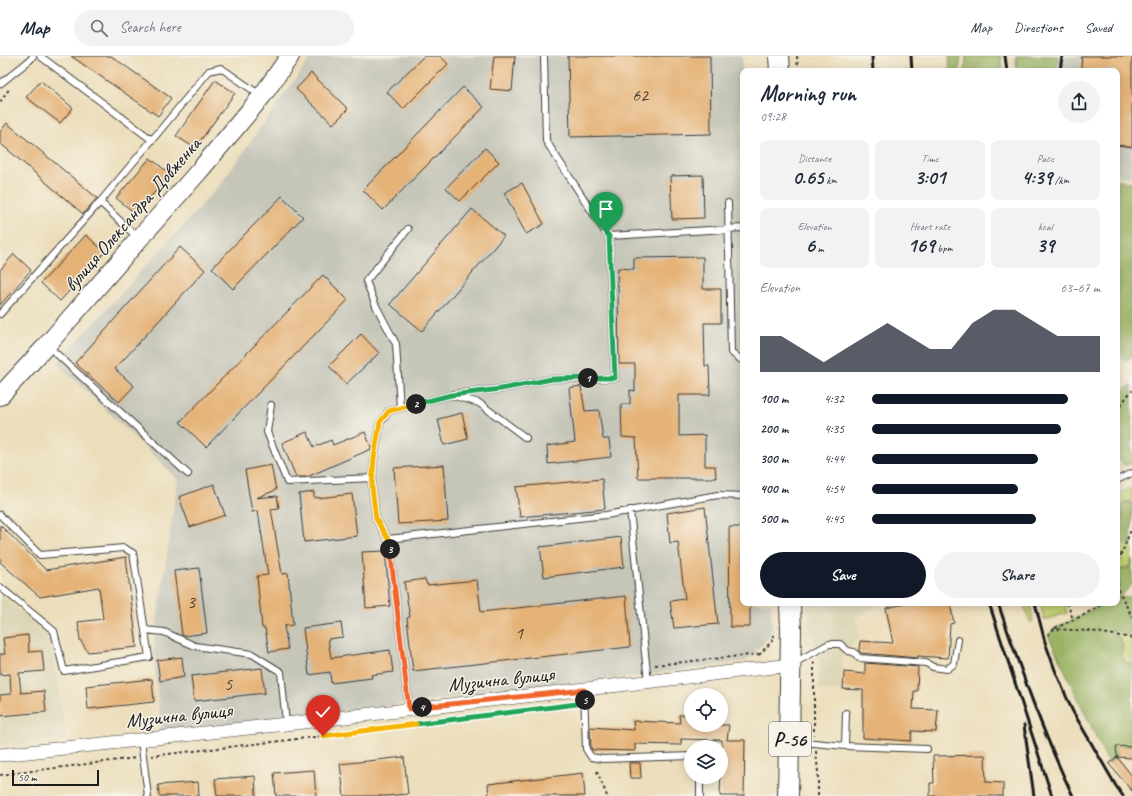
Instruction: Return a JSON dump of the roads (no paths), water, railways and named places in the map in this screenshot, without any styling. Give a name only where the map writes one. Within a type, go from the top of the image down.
[{"type":"main road","name":"вулиця Олександра Довженка","points":[[0,396],[200,170],[262,96],[290,56]]},
{"type":"main road","points":[[779,56],[780,68]]},
{"type":"main road","name":"Р-56","points":[[788,796],[791,665],[790,606]]},
{"type":"street","name":"Музична вулиця","points":[[0,755],[286,724],[791,665]]},
{"type":"lane","points":[[0,84],[33,56]]},
{"type":"lane","points":[[40,56],[152,140]]},
{"type":"lane","points":[[409,709],[388,539],[376,519],[372,487],[374,458],[380,422],[389,411],[451,395],[501,389],[552,379],[615,378],[609,236],[546,141],[544,56]]},
{"type":"lane","points":[[0,314],[100,202],[209,71],[221,68],[262,96]]},
{"type":"lane","points":[[100,202],[139,239]]},
{"type":"lane","points":[[728,203],[731,352],[740,359]]},
{"type":"lane","points":[[609,236],[740,228]]},
{"type":"lane","points":[[400,408],[396,344],[376,306],[366,281],[408,229]]},
{"type":"lane","points":[[46,345],[188,474]]},
{"type":"lane","points":[[451,395],[480,402],[526,438]]},
{"type":"lane","points":[[271,405],[267,432],[287,482],[373,478]]},
{"type":"lane","points":[[1120,478],[1132,472]]},
{"type":"lane","points":[[388,539],[606,515],[718,495],[740,496]]},
{"type":"lane","points":[[630,510],[648,682]]},
{"type":"lane","points":[[0,515],[40,555],[124,548],[133,553],[149,657],[64,671],[54,630],[0,587]]},
{"type":"lane","points":[[145,630],[164,632],[195,646],[252,654],[281,672],[286,724]]},
{"type":"lane","points":[[791,665],[810,653],[829,644],[840,644],[848,651],[854,652],[859,658],[926,663],[933,667],[947,669],[954,664],[958,640]]},
{"type":"lane","points":[[584,690],[586,749],[591,757],[603,759],[684,756]]},
{"type":"lane","points":[[845,746],[846,713]]},
{"type":"lane","points":[[141,740],[148,796]]},
{"type":"lane","points":[[790,743],[927,749]]},
{"type":"lane","points":[[700,784],[700,796]]},
{"type":"railway","points":[[872,56],[873,68]]},
{"type":"railway","points":[[911,56],[912,68]]},
{"type":"railway","points":[[1005,56],[1007,68]]},
{"type":"railway","points":[[1060,68],[1062,56]]},
{"type":"railway","points":[[990,606],[1052,796]]},
{"type":"railway","points":[[999,606],[1023,676],[1042,725],[1073,796]]},
{"type":"railway","points":[[1036,606],[1045,642],[1072,710],[1123,796]]},
{"type":"railway","points":[[1024,725],[1034,796]]}]
